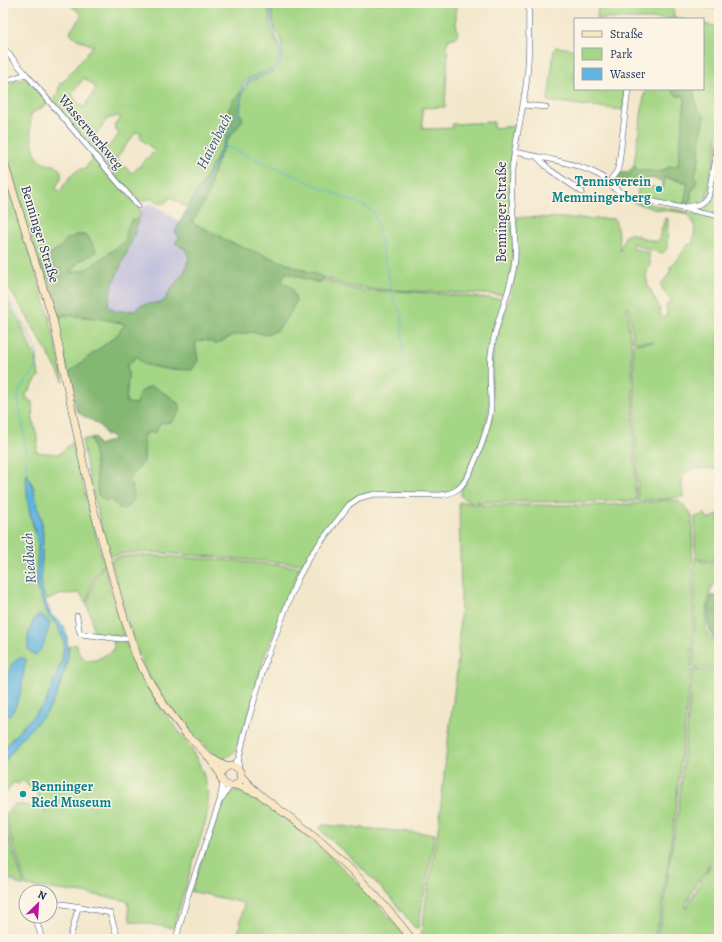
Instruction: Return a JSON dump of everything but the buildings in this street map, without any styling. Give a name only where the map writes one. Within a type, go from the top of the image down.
[{"type":"main road","name":"Benninger Straße","points":[[3,159],[45,293],[57,338],[91,500],[130,638],[142,668],[156,693],[181,727],[207,756]]},
{"type":"main road","points":[[207,756],[234,770],[260,794],[312,834],[346,866],[389,911],[412,939]]},
{"type":"main road","points":[[207,756],[221,775],[230,784],[260,794]]},
{"type":"main road","points":[[221,775],[223,770],[234,770]]},
{"type":"main road","points":[[230,784],[240,780],[234,770]]},
{"type":"street","name":"Benninger Straße","points":[[234,770],[239,758],[267,657],[295,584],[310,556],[349,505],[362,496],[375,494],[440,495],[450,493],[458,489],[467,478],[485,434],[490,411],[490,369],[492,347],[510,289],[514,264],[515,246],[511,190],[514,152],[523,105],[528,58],[529,3]]},
{"type":"street","points":[[703,3],[719,6]]},
{"type":"street","name":"Wasserwerkweg","points":[[5,50],[138,206]]},
{"type":"street","points":[[3,82],[26,74]]},
{"type":"street","points":[[609,182],[617,171],[619,164],[628,90]]},
{"type":"street","points":[[523,105],[546,107]]},
{"type":"street","points":[[678,206],[694,206],[706,199],[709,193],[719,134]]},
{"type":"street","points":[[514,152],[587,170],[601,176],[614,188],[624,194],[636,198],[719,216]]},
{"type":"street","points":[[536,157],[550,170],[582,192]]},
{"type":"street","points":[[77,616],[81,634],[121,640],[130,638]]},
{"type":"street","points":[[176,939],[189,891],[220,800],[230,784]]},
{"type":"street","points":[[58,903],[110,913],[118,936],[140,939]]},
{"type":"street","points":[[70,939],[78,910],[76,906]]},
{"type":"street","points":[[37,924],[42,939]]},
{"type":"shaded area","points":[[149,204],[155,205],[180,222],[175,232],[179,237],[175,243],[186,249],[189,257],[185,271],[163,302],[140,305],[136,310],[115,311],[108,305],[112,286],[133,238],[142,207]]},
{"type":"green space","points":[[68,3],[263,3],[269,10],[270,26],[279,46],[279,56],[277,62],[273,68],[246,80],[243,84],[240,93],[234,99],[224,143],[200,188],[187,208],[170,197],[163,204],[151,199],[137,201],[52,101],[58,93],[60,83],[64,81],[93,46],[77,39],[70,32],[82,15]],"holes":[[[84,78],[96,88],[84,108],[75,99],[72,93]],[[118,116],[121,117],[114,126],[119,134],[106,149],[97,148],[94,145],[96,143],[94,140],[95,136],[107,119]],[[136,132],[142,134],[139,137],[155,151],[132,173],[116,159]]]},
{"type":"green space","points":[[268,3],[456,3],[456,23],[458,33],[455,38],[449,39],[446,46],[448,51],[445,107],[422,108],[423,129],[453,128],[452,124],[494,122],[494,128],[517,126],[510,179],[513,243],[512,273],[509,285],[504,295],[372,289],[349,286],[295,268],[229,242],[218,235],[192,223],[211,181],[216,163],[230,136],[237,128],[242,94],[248,82],[273,71],[280,61],[282,44],[273,24],[272,11]]},
{"type":"green space","points":[[598,3],[673,3],[674,17],[678,18],[597,18]]},
{"type":"green space","points":[[704,24],[719,27],[719,128],[707,195],[701,202],[684,205],[689,203],[691,199],[691,192],[694,189],[695,175],[699,160],[700,136],[703,128],[704,115],[697,108],[693,90],[704,90]]},
{"type":"green space","points":[[556,47],[572,49],[574,53],[574,90],[625,90],[623,110],[548,101],[554,50]]},
{"type":"green space","points":[[25,79],[28,80],[49,103],[31,114],[30,118],[34,149],[38,158],[44,163],[55,165],[61,171],[61,179],[55,188],[61,192],[68,179],[80,169],[86,169],[89,162],[95,157],[141,211],[139,219],[132,220],[126,241],[87,269],[70,274],[79,261],[97,252],[87,235],[76,235],[66,240],[60,248],[46,256],[39,263],[3,150],[3,84]]},
{"type":"green space","points":[[646,90],[682,90],[686,99],[679,168],[631,185],[644,95]]},
{"type":"green space","points":[[671,90],[693,90],[697,108],[704,115],[703,128],[700,136],[699,160],[695,175],[697,181],[691,192],[690,201],[684,205],[688,182],[665,177],[663,188],[661,188],[662,181],[649,178],[647,185],[641,183],[638,185],[626,183],[618,187],[615,185],[615,182],[618,181],[614,179],[617,173],[627,172],[635,166],[635,169],[659,172],[669,167],[678,165],[685,99],[684,96],[677,96]]},
{"type":"green space","points":[[240,93],[242,94],[240,113],[243,119],[230,136],[216,163],[208,195],[192,223],[218,235],[229,242],[323,277],[320,282],[316,282],[287,272],[282,282],[292,288],[296,301],[289,315],[278,330],[266,335],[255,332],[234,335],[216,344],[206,340],[195,343],[198,360],[192,370],[165,369],[143,364],[136,356],[127,366],[128,376],[126,403],[137,404],[139,393],[151,386],[173,399],[181,410],[172,422],[161,423],[156,432],[144,434],[144,461],[128,481],[132,485],[134,499],[128,507],[122,510],[110,499],[105,501],[98,495],[95,458],[91,438],[95,437],[98,445],[113,440],[111,435],[106,436],[97,423],[80,414],[76,410],[68,373],[116,336],[125,324],[71,315],[63,315],[61,318],[57,319],[54,316],[39,263],[46,256],[60,248],[66,240],[76,235],[87,235],[97,252],[79,261],[70,273],[87,269],[126,241],[126,230],[132,220],[139,219],[133,238],[112,286],[108,305],[115,311],[129,311],[135,310],[140,305],[163,302],[185,271],[189,257],[185,249],[175,243],[179,237],[175,232],[221,148],[227,135],[219,127],[234,99]]},
{"type":"green space","points":[[719,141],[719,215],[690,208],[705,202]]},
{"type":"green space","points":[[3,166],[49,315],[64,382],[25,313],[3,280]]},
{"type":"green space","name":"Tennisverein Memmingerberg","points":[[665,178],[688,183],[684,205],[637,196],[639,184],[663,189]]},
{"type":"green space","points":[[629,198],[644,203],[719,218],[719,469],[695,469],[685,474],[682,479],[684,497],[638,501],[633,344],[653,342],[636,342],[632,340],[633,335],[629,307],[627,308],[631,343],[636,501],[473,502],[466,500],[461,496],[461,491],[491,422],[492,366],[495,342],[509,299],[515,271],[515,217],[615,219],[620,251],[625,236],[629,233],[656,242],[659,239],[665,218],[668,219],[667,249],[662,253],[646,249],[632,243],[632,248],[649,253],[650,265],[646,275],[648,288],[652,291],[652,297],[654,297],[659,307],[662,319],[667,315],[666,305],[671,301],[661,284],[670,273],[670,267],[679,258],[688,244],[692,245],[694,233],[693,222],[688,214],[653,209],[630,201]]},
{"type":"green space","points":[[287,272],[316,282],[320,282],[322,279],[349,288],[366,291],[401,291],[501,299],[502,301],[493,331],[489,408],[484,433],[469,470],[462,482],[452,491],[442,494],[369,493],[358,496],[349,502],[302,564],[149,552],[127,553],[111,556],[89,479],[82,440],[91,438],[98,481],[98,495],[110,499],[114,503],[132,475],[144,461],[144,434],[181,410],[179,404],[165,393],[137,404],[126,403],[128,376],[127,366],[136,356],[143,362],[150,365],[158,367],[173,366],[198,360],[194,343],[200,341],[205,340],[216,344],[234,335],[252,332],[266,335],[284,276]]},
{"type":"green space","points":[[3,295],[21,324],[31,349],[36,357],[39,376],[26,394],[27,399],[32,402],[33,420],[38,442],[36,452],[59,454],[73,442],[90,514],[104,563],[93,578],[86,603],[80,593],[63,594],[45,600],[41,583],[42,523],[32,483],[29,512],[38,542],[38,591],[45,607],[59,625],[66,642],[61,667],[49,698],[31,722],[3,750]]},
{"type":"green space","points":[[63,315],[105,319],[126,324],[116,336],[68,373],[54,316]]},
{"type":"green space","points":[[667,500],[679,501],[692,516],[693,616],[691,668],[675,815],[661,913],[654,939],[423,939],[421,937],[421,932],[439,824],[457,670],[461,600],[459,502],[484,505],[603,505],[633,504]]},
{"type":"green space","points":[[705,514],[708,519],[719,515],[719,560],[701,559],[696,555],[695,517]]},
{"type":"green space","points":[[138,555],[224,560],[300,567],[264,657],[247,720],[236,751],[222,760],[183,724],[172,710],[151,679],[136,648],[111,559]]},
{"type":"green space","points":[[695,557],[702,561],[719,563],[719,574],[710,592],[706,615],[706,629],[719,648],[719,669],[693,667]]},
{"type":"green space","points":[[104,565],[124,637],[94,634],[91,616],[87,605],[95,579]]},
{"type":"green space","points":[[711,596],[719,596],[719,645],[711,634],[708,622],[708,610]]},
{"type":"green space","points":[[112,639],[126,643],[146,685],[191,749],[202,772],[208,793],[206,820],[173,928],[130,921],[128,901],[58,890],[58,884],[25,884],[6,821],[6,813],[14,805],[29,806],[42,813],[47,812],[42,809],[37,792],[29,787],[23,780],[18,784],[14,782],[3,797],[3,764],[21,739],[48,711],[56,697],[66,666],[69,646],[77,644],[78,652],[86,660],[96,660],[113,651],[114,644]]},
{"type":"green space","points":[[693,670],[719,671],[719,828],[712,857],[707,869],[694,887],[685,907],[687,908],[713,861],[719,836],[719,939],[656,939],[663,913],[678,812]]},
{"type":"green space","points":[[239,790],[276,811],[323,849],[373,899],[407,939],[237,939],[244,903],[191,892],[221,803],[228,794]]},
{"type":"green space","points":[[3,820],[24,884],[20,884],[3,874]]},
{"type":"green space","points":[[324,825],[435,834],[418,928],[414,927],[394,902],[347,854],[323,833],[320,829],[321,826]]},
{"type":"water","points":[[27,472],[34,490],[42,523],[43,542],[41,583],[45,600],[51,615],[64,626],[67,637],[68,653],[66,666],[56,697],[48,711],[21,739],[3,764],[3,750],[46,702],[62,660],[64,643],[58,626],[49,617],[36,585],[38,542],[28,505],[26,480]]},
{"type":"water","points":[[39,614],[46,618],[50,624],[43,645],[35,655],[28,650],[28,641],[29,631],[33,621]]},
{"type":"water","points":[[25,658],[26,660],[20,696],[9,716],[3,713],[3,684],[11,666],[16,659]]},
{"type":"waterway","name":"Haienbach","points":[[179,234],[240,113],[243,88],[247,82],[270,71],[279,62],[281,53],[280,46],[271,20],[270,8],[265,3]]},
{"type":"waterway","points":[[223,145],[371,209],[375,215],[391,288]]},
{"type":"waterway","name":"Riedbach","points":[[3,291],[31,338],[37,358],[37,365],[33,373],[21,387],[18,396],[23,424],[27,473]]},
{"type":"waterway","points":[[392,291],[395,303],[402,314],[404,361]]},
{"type":"waterway","points":[[3,877],[18,884]]},
{"type":"place","name":"Tennisverein Memmingerberg","points":[[659,189]]},
{"type":"place","name":"Benninger Ried Museum","points":[[23,794]]}]
